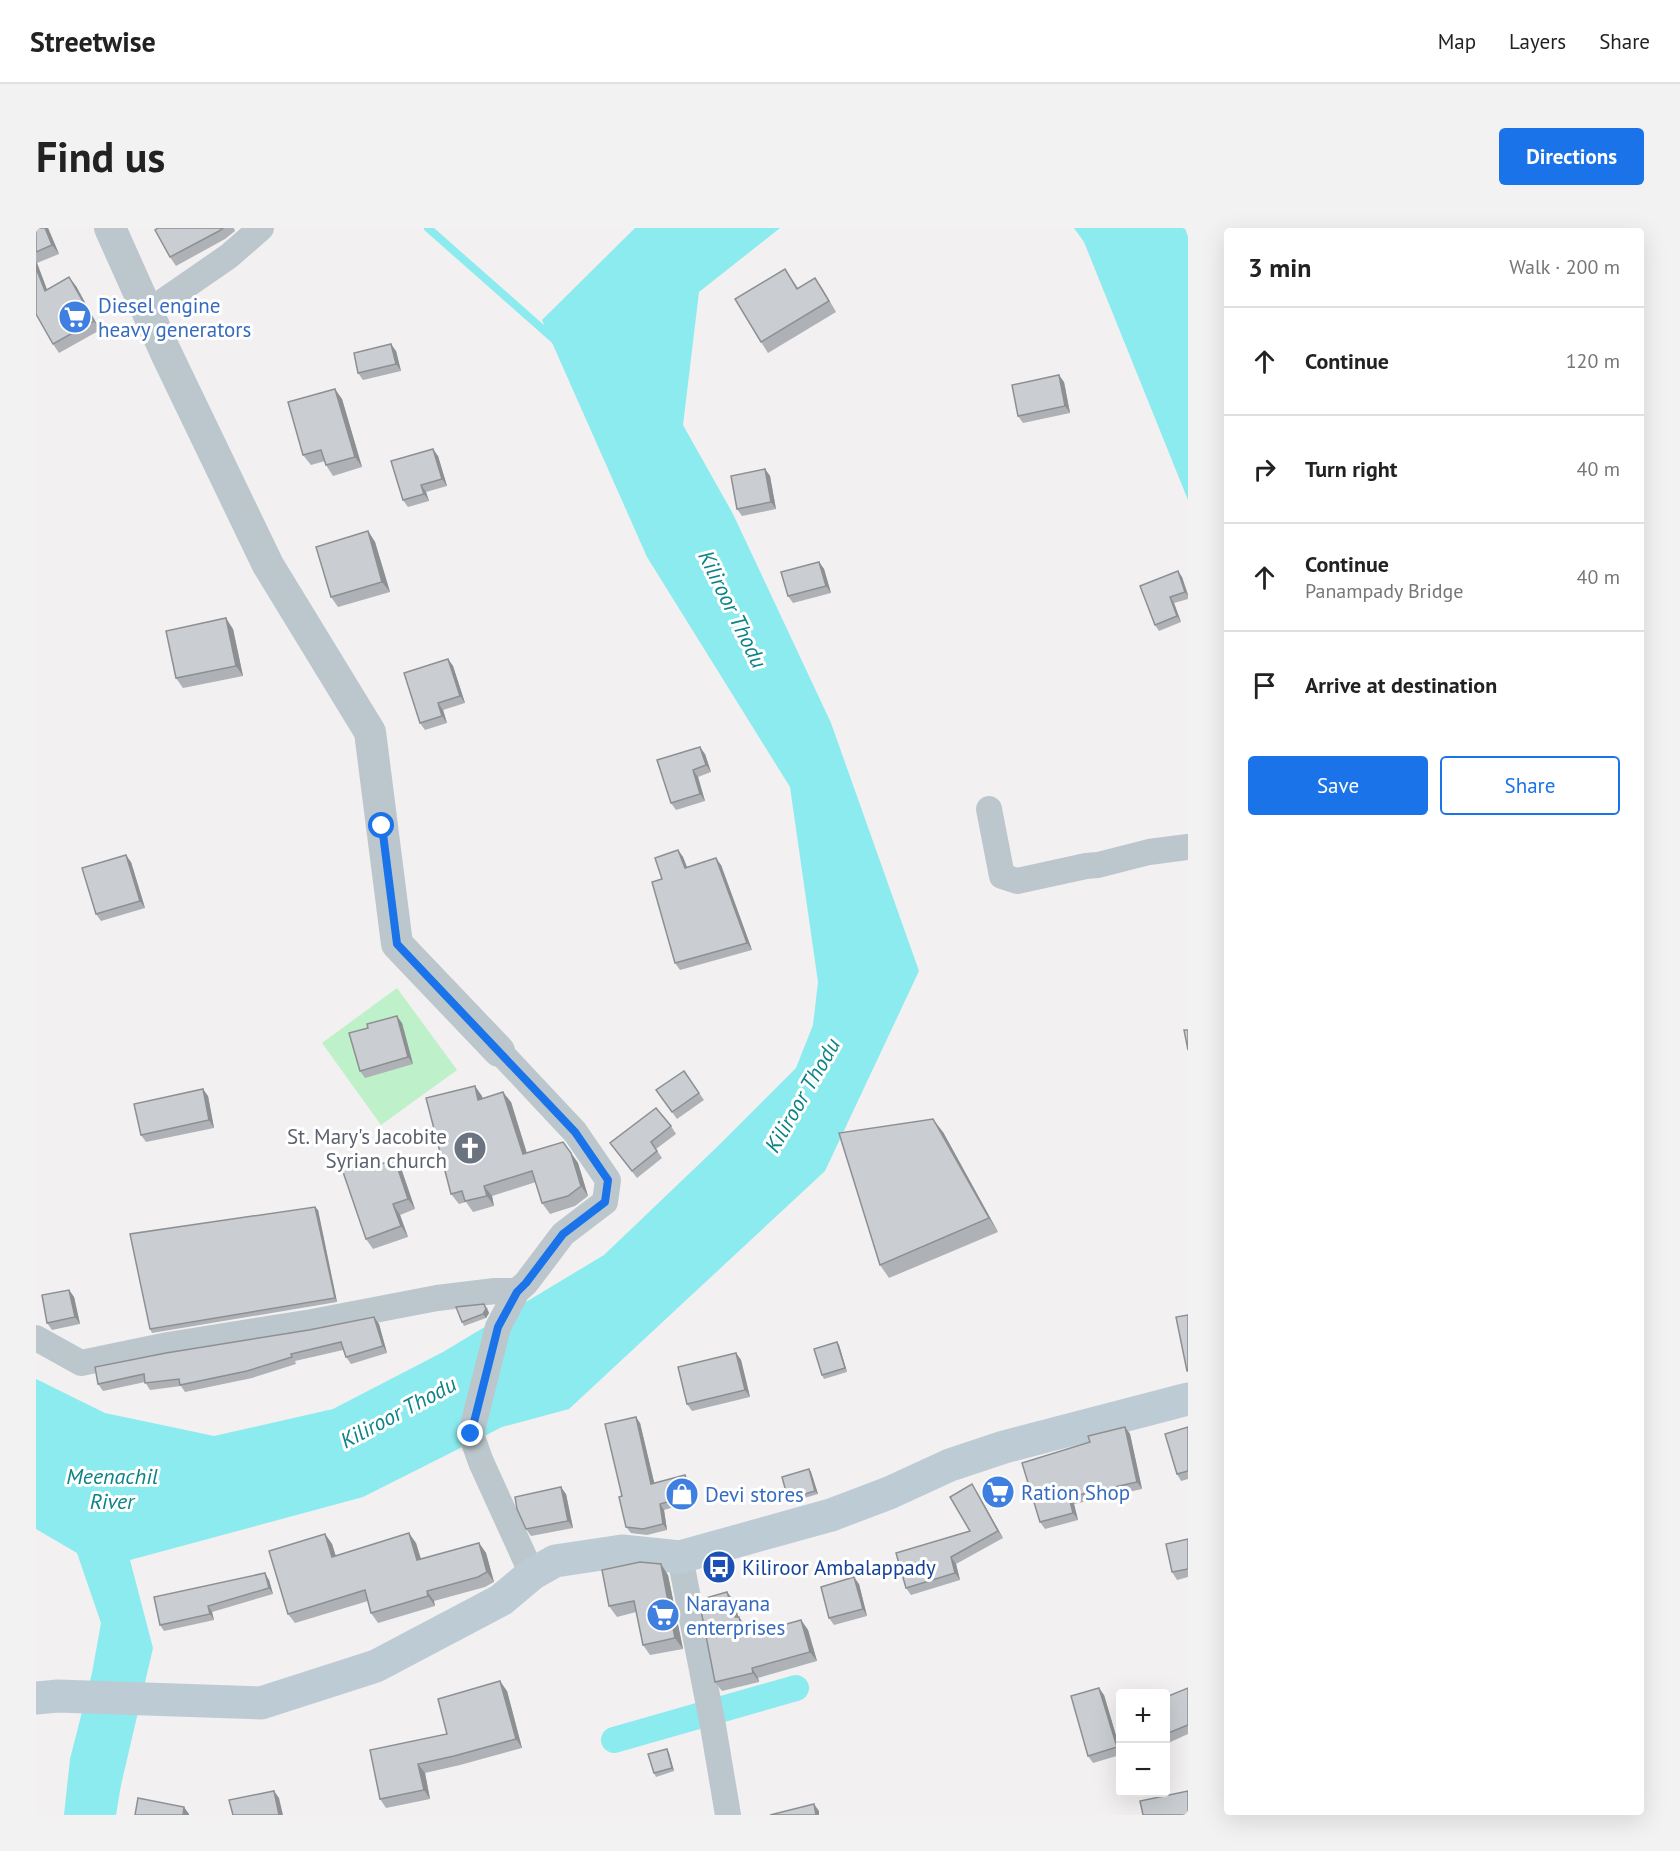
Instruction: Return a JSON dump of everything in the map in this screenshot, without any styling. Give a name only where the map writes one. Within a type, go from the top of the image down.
[{"type":"main road","points":[[47,1697],[261,1703],[376,1666],[501,1600],[532,1574],[555,1561],[622,1551],[680,1557],[831,1515],[889,1493],[950,1465],[1004,1448],[1188,1399]]},
{"type":"street","points":[[110,228],[147,312],[268,566],[370,732],[397,944],[575,1132],[608,1180],[605,1202],[563,1234],[513,1298],[498,1327],[471,1434],[481,1462],[532,1574]]},
{"type":"street","points":[[147,312],[229,256],[261,228]]},
{"type":"street","points":[[989,809],[1002,876],[1017,881],[1149,852],[1188,847]]},
{"type":"street","points":[[36,1338],[81,1363],[168,1345],[312,1322],[437,1298],[495,1291],[513,1298]]},
{"type":"street","points":[[680,1557],[728,1815]]},
{"type":"green space","points":[[397,988],[457,1070],[381,1125],[322,1043]]},
{"type":"water","name":"Meenachil River","points":[[635,228],[780,228],[699,292],[683,425],[733,514],[831,723],[919,971],[825,1171],[569,1409],[502,1427],[363,1497],[130,1560],[153,1648],[116,1815],[64,1815],[70,1759],[92,1673],[101,1623],[77,1553],[36,1529],[36,1379],[105,1413],[214,1436],[333,1409],[443,1352],[604,1255],[796,1068],[813,1025],[818,982],[790,787],[647,557],[542,320]]},
{"type":"water","points":[[1074,228],[1185,228],[1188,237],[1188,500],[1084,242]]},
{"type":"building","points":[[36,228],[45,228],[52,245],[36,252]]},
{"type":"building","points":[[158,228],[223,228],[170,257],[155,230]]},
{"type":"building","points":[[36,268],[45,291],[69,277],[94,321],[53,344],[36,314]]},
{"type":"building","points":[[785,269],[797,289],[815,278],[829,301],[761,342],[735,299]]},
{"type":"building","points":[[391,344],[396,364],[358,373],[354,353]]},
{"type":"building","points":[[1059,375],[1065,406],[1018,416],[1012,385]]},
{"type":"building","points":[[335,389],[355,457],[326,465],[321,450],[303,455],[288,402]]},
{"type":"building","points":[[433,449],[442,479],[421,485],[424,494],[403,500],[391,461]]},
{"type":"building","points":[[765,469],[771,502],[737,509],[731,476]]},
{"type":"building","points":[[368,531],[382,582],[331,597],[316,547]]},
{"type":"building","points":[[819,562],[826,586],[788,596],[781,572]]},
{"type":"building","points":[[1178,571],[1185,592],[1170,597],[1177,616],[1155,625],[1140,586]]},
{"type":"building","points":[[226,618],[236,666],[176,678],[166,631]]},
{"type":"building","points":[[448,659],[460,696],[438,703],[442,716],[420,723],[404,673]]},
{"type":"building","points":[[700,747],[706,765],[693,770],[700,794],[671,803],[657,760]]},
{"type":"building","points":[[678,850],[685,868],[716,858],[747,943],[675,963],[652,882],[662,879],[655,858]]},
{"type":"building","points":[[126,855],[140,901],[96,914],[82,868]]},
{"type":"building","points":[[397,1016],[408,1057],[360,1071],[349,1033],[368,1028],[367,1024]]},
{"type":"building","points":[[1184,1030],[1188,1030],[1188,1050]]},
{"type":"building","points":[[684,1071],[699,1093],[672,1112],[656,1090]]},
{"type":"building","points":[[475,1086],[478,1100],[503,1092],[523,1154],[563,1142],[571,1153],[581,1186],[568,1196],[542,1203],[532,1171],[484,1186],[487,1196],[465,1201],[462,1191],[451,1194],[426,1098]]},
{"type":"building","points":[[203,1089],[209,1120],[141,1135],[134,1104]]},
{"type":"building","points":[[656,1108],[671,1126],[651,1142],[657,1151],[632,1171],[610,1143]]},
{"type":"building","points":[[933,1119],[989,1218],[880,1265],[839,1133]]},
{"type":"building","points":[[378,1156],[381,1164],[395,1160],[408,1199],[393,1204],[401,1226],[366,1239],[342,1169]]},
{"type":"building","points":[[315,1207],[335,1298],[150,1329],[130,1234]]},
{"type":"building","points":[[69,1290],[75,1317],[47,1323],[42,1295]]},
{"type":"building","points":[[484,1304],[486,1309],[483,1314],[462,1322],[456,1307]]},
{"type":"building","points":[[1188,1315],[1188,1371],[1187,1371],[1176,1317]]},
{"type":"building","points":[[374,1317],[383,1346],[346,1357],[341,1342],[291,1354],[292,1357],[247,1371],[180,1385],[179,1379],[145,1383],[144,1374],[98,1384],[95,1367]]},
{"type":"building","points":[[837,1342],[845,1368],[822,1375],[814,1349]]},
{"type":"building","points":[[736,1353],[745,1390],[687,1404],[678,1367]]},
{"type":"building","points":[[636,1417],[651,1484],[685,1475],[691,1495],[660,1504],[663,1524],[643,1529],[626,1527],[619,1497],[622,1496],[605,1424]]},
{"type":"building","points":[[1125,1427],[1137,1482],[1069,1497],[1073,1513],[1040,1522],[1022,1463],[1090,1442],[1088,1436]]},
{"type":"building","points":[[1188,1427],[1188,1471],[1177,1474],[1165,1434]]},
{"type":"building","points":[[809,1469],[815,1491],[788,1499],[782,1477]]},
{"type":"building","points":[[972,1484],[998,1531],[951,1557],[955,1573],[906,1588],[896,1553],[970,1531],[950,1497]]},
{"type":"building","points":[[561,1487],[568,1521],[526,1529],[517,1509],[515,1497]]},
{"type":"building","points":[[409,1533],[417,1560],[479,1543],[487,1572],[478,1577],[427,1591],[428,1596],[371,1613],[365,1590],[288,1614],[269,1551],[325,1534],[332,1557]]},
{"type":"building","points":[[1188,1539],[1188,1569],[1172,1572],[1166,1544]]},
{"type":"building","points":[[640,1562],[661,1564],[675,1638],[643,1645],[634,1601],[609,1606],[602,1570]]},
{"type":"building","points":[[265,1573],[269,1588],[208,1606],[210,1614],[160,1625],[154,1597]]},
{"type":"building","points":[[854,1577],[863,1609],[829,1618],[821,1587]]},
{"type":"building","points":[[727,1592],[735,1617],[739,1617],[744,1636],[801,1620],[810,1652],[752,1668],[753,1673],[715,1682],[699,1600]]},
{"type":"building","points":[[500,1681],[516,1739],[418,1764],[424,1790],[380,1799],[370,1750],[447,1734],[438,1699]]},
{"type":"building","points":[[1099,1688],[1116,1747],[1088,1756],[1071,1696]]},
{"type":"building","points":[[1188,1688],[1188,1725],[1170,1732],[1170,1695]]},
{"type":"building","points":[[667,1749],[672,1768],[654,1773],[648,1754]]},
{"type":"building","points":[[274,1791],[279,1815],[233,1815],[229,1800]]},
{"type":"building","points":[[1188,1791],[1188,1815],[1143,1815],[1140,1801],[1170,1797],[1170,1795]]},
{"type":"building","points":[[138,1798],[184,1807],[183,1815],[135,1815]]},
{"type":"building","points":[[814,1804],[816,1815],[770,1815]]},
{"type":"waterway","points":[[428,228],[556,341]]},
{"type":"waterway","points":[[614,1740],[796,1688]]},
{"type":"place","name":"Diesel engine heavy generators","points":[[75,317]]},
{"type":"place","name":"St. Mary's Jacobite Syrian church","points":[[470,1148]]},
{"type":"place","name":"Ration Shop","points":[[998,1492]]},
{"type":"place","name":"Devi stores","points":[[682,1494]]},
{"type":"place","name":"Kiliroor Ambalappady","points":[[719,1567]]},
{"type":"place","name":"Narayana enterprises","points":[[663,1615]]},
{"type":"route","points":[[382,826],[397,944],[575,1132],[608,1180],[605,1202],[563,1234],[517,1292],[498,1327],[471,1434]]},
{"type":"water label","name":"Kiliroor Thodu","points":[[733,609]]},
{"type":"water label","name":"Kiliroor Thodu","points":[[802,1095]]},
{"type":"water label","name":"Kiliroor Thodu","points":[[398,1412]]}]
